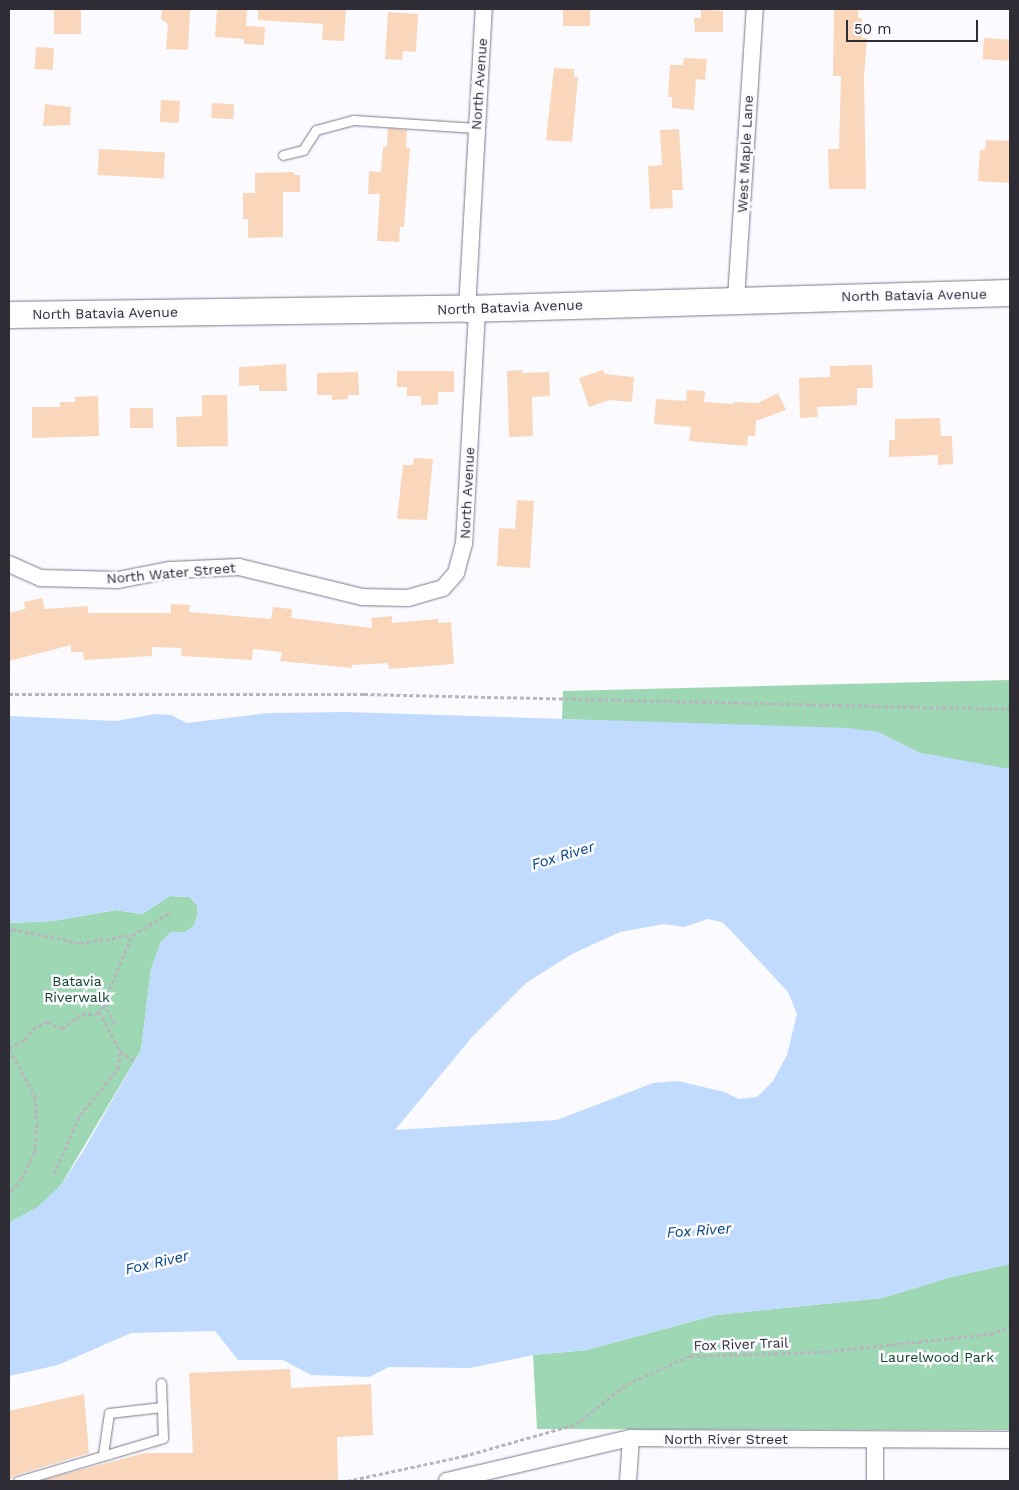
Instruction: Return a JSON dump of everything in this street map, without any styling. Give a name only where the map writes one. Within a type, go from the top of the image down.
[{"type":"main road","name":"North Batavia Avenue","points":[[9,314],[472,309],[736,299],[1010,293]]},
{"type":"street","name":"North Avenue","points":[[362,597],[408,598],[443,588],[456,573],[464,544],[476,128],[484,9]]},
{"type":"street","name":"West Maple Lane","points":[[736,299],[755,9]]},
{"type":"street","name":"North Water Street","points":[[10,567],[41,578],[118,580],[170,570],[239,567],[362,597]]},
{"type":"street","name":"North River Street","points":[[447,1481],[631,1438],[1010,1440]]},
{"type":"street","points":[[628,1481],[631,1438]]},
{"type":"street","points":[[875,1440],[875,1481]]},
{"type":"lane","points":[[283,155],[303,150],[316,130],[354,120],[476,128]]},
{"type":"lane","points":[[18,1481],[103,1454],[151,1444],[163,1438],[161,1383]]},
{"type":"lane","points":[[103,1454],[110,1413],[162,1407]]},
{"type":"path","points":[[9,694],[364,694],[1010,709]]},
{"type":"path","points":[[9,932],[12,929],[80,943],[132,935],[170,912]]},
{"type":"path","points":[[9,1193],[22,1178],[35,1152],[37,1124],[35,1096],[9,1048],[25,1040],[32,1029],[47,1022],[62,1029],[82,1014],[96,1014],[104,1003],[132,935]]},
{"type":"path","points":[[104,1003],[115,1025]]},
{"type":"path","points":[[99,1011],[120,1051],[135,1060]]},
{"type":"path","points":[[54,1174],[80,1115],[118,1069],[120,1051]]},
{"type":"path","name":"Fox River Trail","points":[[347,1481],[464,1456],[576,1424],[628,1384],[690,1356],[821,1352],[990,1334],[1010,1327]]},
{"type":"green space","points":[[1010,680],[1010,770],[920,753],[878,732],[562,719],[563,691]]},
{"type":"green space","name":"Batavia Riverwalk","points":[[170,896],[189,897],[197,905],[198,913],[194,926],[185,932],[171,932],[161,942],[151,969],[141,1050],[61,1185],[38,1207],[9,1223],[9,923],[53,921],[116,910],[142,914]]},
{"type":"green space","name":"Laurelwood Park","points":[[1010,1264],[1010,1430],[537,1429],[533,1355],[586,1350],[716,1315],[882,1298],[951,1277]]},
{"type":"water","name":"Fox River","points":[[347,712],[849,728],[878,732],[920,753],[1010,769],[1010,1264],[951,1277],[882,1298],[716,1315],[586,1350],[533,1355],[470,1368],[389,1367],[369,1377],[311,1375],[283,1360],[238,1360],[215,1331],[131,1333],[58,1365],[9,1376],[9,1223],[38,1207],[61,1185],[82,1153],[141,1050],[151,969],[161,942],[171,932],[185,932],[194,926],[198,913],[197,905],[189,897],[170,896],[142,914],[116,910],[53,921],[9,923],[9,716],[116,721],[155,714],[171,715],[187,723],[268,713]],"holes":[[[708,919],[722,922],[788,992],[797,1014],[787,1055],[773,1081],[757,1097],[739,1099],[724,1092],[678,1081],[653,1083],[557,1120],[395,1130],[472,1037],[526,983],[572,954],[620,932],[664,924],[684,927]]]},
{"type":"building","points":[[54,9],[81,9],[81,34],[54,34]]},
{"type":"building","points":[[162,9],[190,9],[188,50],[166,49],[168,24],[161,19]]},
{"type":"building","points":[[217,9],[247,9],[246,26],[265,27],[264,45],[244,44],[244,39],[215,37]]},
{"type":"building","points":[[258,9],[346,9],[344,41],[322,40],[323,24],[258,20]]},
{"type":"building","points":[[563,9],[590,9],[590,26],[563,26]]},
{"type":"building","points":[[701,9],[723,11],[723,32],[695,32],[694,18],[701,18]]},
{"type":"building","points":[[834,9],[858,9],[858,18],[862,18],[862,38],[867,38],[864,77],[866,189],[829,189],[828,149],[839,149],[841,76],[833,76]]},
{"type":"building","points":[[388,12],[418,14],[416,52],[403,51],[402,60],[385,59]]},
{"type":"building","points":[[984,38],[1010,40],[1008,61],[983,59]]},
{"type":"building","points":[[36,47],[54,48],[53,70],[35,69]]},
{"type":"building","points":[[684,58],[707,59],[705,80],[696,79],[694,110],[672,108],[672,97],[668,97],[670,65],[683,65]]},
{"type":"building","points":[[554,68],[574,69],[574,77],[578,77],[572,142],[546,140]]},
{"type":"building","points":[[161,100],[180,101],[179,123],[160,122]]},
{"type":"building","points":[[212,103],[234,104],[233,119],[211,118]]},
{"type":"building","points":[[45,104],[71,107],[70,125],[43,126]]},
{"type":"building","points":[[388,128],[407,130],[406,148],[410,148],[404,227],[400,227],[399,242],[377,241],[380,194],[368,194],[369,171],[381,172],[383,147],[387,147]]},
{"type":"building","points":[[679,129],[683,190],[672,190],[673,208],[650,209],[648,166],[662,165],[660,130]]},
{"type":"building","points":[[986,140],[1010,141],[1010,183],[978,181],[980,150],[985,150]]},
{"type":"building","points":[[99,149],[165,152],[164,178],[98,175]]},
{"type":"building","points":[[294,172],[294,175],[300,175],[300,192],[283,192],[283,237],[248,238],[248,219],[243,219],[243,193],[255,193],[255,173]]},
{"type":"building","points":[[286,364],[287,391],[259,391],[259,385],[239,386],[239,367]]},
{"type":"building","points":[[872,365],[873,388],[857,388],[857,405],[817,407],[818,417],[800,418],[799,378],[830,377],[830,366]]},
{"type":"building","points":[[522,370],[522,373],[549,372],[550,396],[532,397],[533,436],[509,437],[507,371]]},
{"type":"building","points":[[603,370],[605,374],[634,377],[632,402],[609,400],[589,407],[579,378]]},
{"type":"building","points":[[397,371],[454,371],[454,392],[438,392],[438,405],[421,405],[421,396],[407,396],[407,387],[397,387]]},
{"type":"building","points":[[358,372],[359,395],[348,395],[348,399],[332,400],[332,395],[317,395],[317,373]]},
{"type":"building","points":[[687,390],[705,391],[704,402],[733,404],[733,402],[758,403],[778,393],[786,410],[756,421],[755,436],[748,436],[747,446],[689,441],[691,427],[654,424],[656,399],[686,401]]},
{"type":"building","points":[[202,395],[227,395],[228,446],[177,447],[176,417],[202,416]]},
{"type":"building","points":[[98,396],[99,436],[32,438],[32,407],[60,407],[60,402],[75,402],[75,397]]},
{"type":"building","points":[[130,408],[153,408],[153,428],[130,428]]},
{"type":"building","points":[[940,418],[941,436],[952,436],[953,464],[938,465],[938,455],[889,457],[889,440],[895,440],[895,419]]},
{"type":"building","points":[[414,458],[433,459],[427,520],[397,519],[403,465],[413,465]]},
{"type":"building","points":[[517,500],[534,501],[530,568],[497,566],[499,528],[515,529]]},
{"type":"building","points":[[42,598],[45,609],[88,606],[88,613],[171,613],[171,604],[190,605],[189,612],[271,619],[273,607],[292,609],[291,618],[372,628],[371,618],[392,616],[392,623],[438,619],[438,623],[451,622],[454,664],[389,669],[388,663],[352,665],[352,668],[280,661],[282,652],[253,649],[252,660],[181,656],[182,648],[152,647],[152,656],[84,660],[83,652],[71,652],[71,645],[9,661],[9,613],[25,609],[24,602]]},
{"type":"building","points":[[290,1369],[291,1388],[371,1384],[373,1435],[337,1437],[338,1481],[39,1481],[145,1453],[193,1453],[189,1373]]},
{"type":"building","points":[[84,1394],[89,1453],[16,1475],[9,1481],[9,1411]]}]
